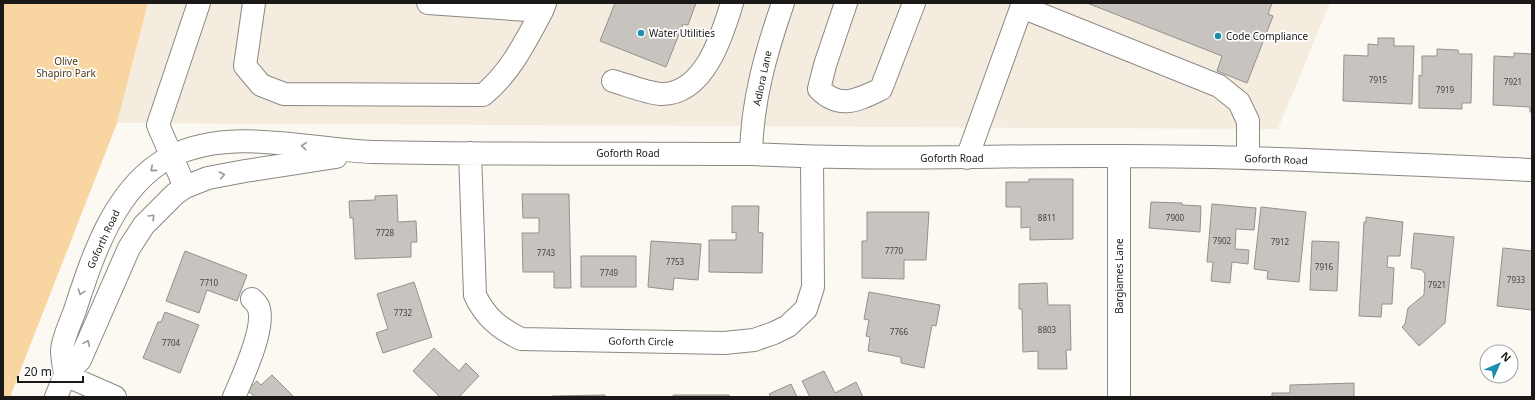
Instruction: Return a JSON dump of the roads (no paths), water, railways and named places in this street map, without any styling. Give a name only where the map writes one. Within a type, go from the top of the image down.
[{"type":"street","points":[[186,187],[158,125],[199,3]]},
{"type":"street","points":[[254,3],[245,66],[261,85],[284,94],[483,95],[496,84],[512,65],[543,7],[428,3]]},
{"type":"street","points":[[613,81],[661,94],[686,88],[710,62],[725,26],[732,3]]},
{"type":"street","name":"Adlora Lane","points":[[751,154],[751,129],[762,67],[783,3]]},
{"type":"street","points":[[846,3],[825,64],[819,89],[828,97],[844,102],[860,99],[881,89],[914,3]]},
{"type":"street","points":[[967,158],[1023,5],[1220,86],[1239,102],[1248,121],[1248,158]]},
{"type":"street","name":"Goforth Road","points":[[65,375],[62,349],[87,274],[115,211],[135,186],[154,167],[171,156],[205,145],[236,142],[266,142],[371,152],[751,154],[812,158],[1119,156],[1248,158],[1532,170]]},
{"type":"street","name":"Goforth Road","points":[[56,397],[65,375],[80,360],[129,248],[144,225],[175,194],[186,187],[208,178],[244,171],[371,152]]},
{"type":"street","name":"Goforth Circle","points":[[470,153],[475,295],[480,306],[489,318],[503,330],[521,339],[724,343],[754,340],[774,334],[788,326],[806,309],[813,287],[812,158]]},
{"type":"street","name":"Bargiames Lane","points":[[1119,156],[1119,397]]},
{"type":"street","points":[[234,397],[255,342],[260,317],[258,305],[252,299]]},
{"type":"street","points":[[65,375],[115,397]]},
{"type":"place","name":"Water Utilities","points":[[641,33]]},
{"type":"place","name":"Code Compliance","points":[[1218,36]]},
{"type":"park label","name":"Olive Shapiro Park","points":[[66,66]]}]
